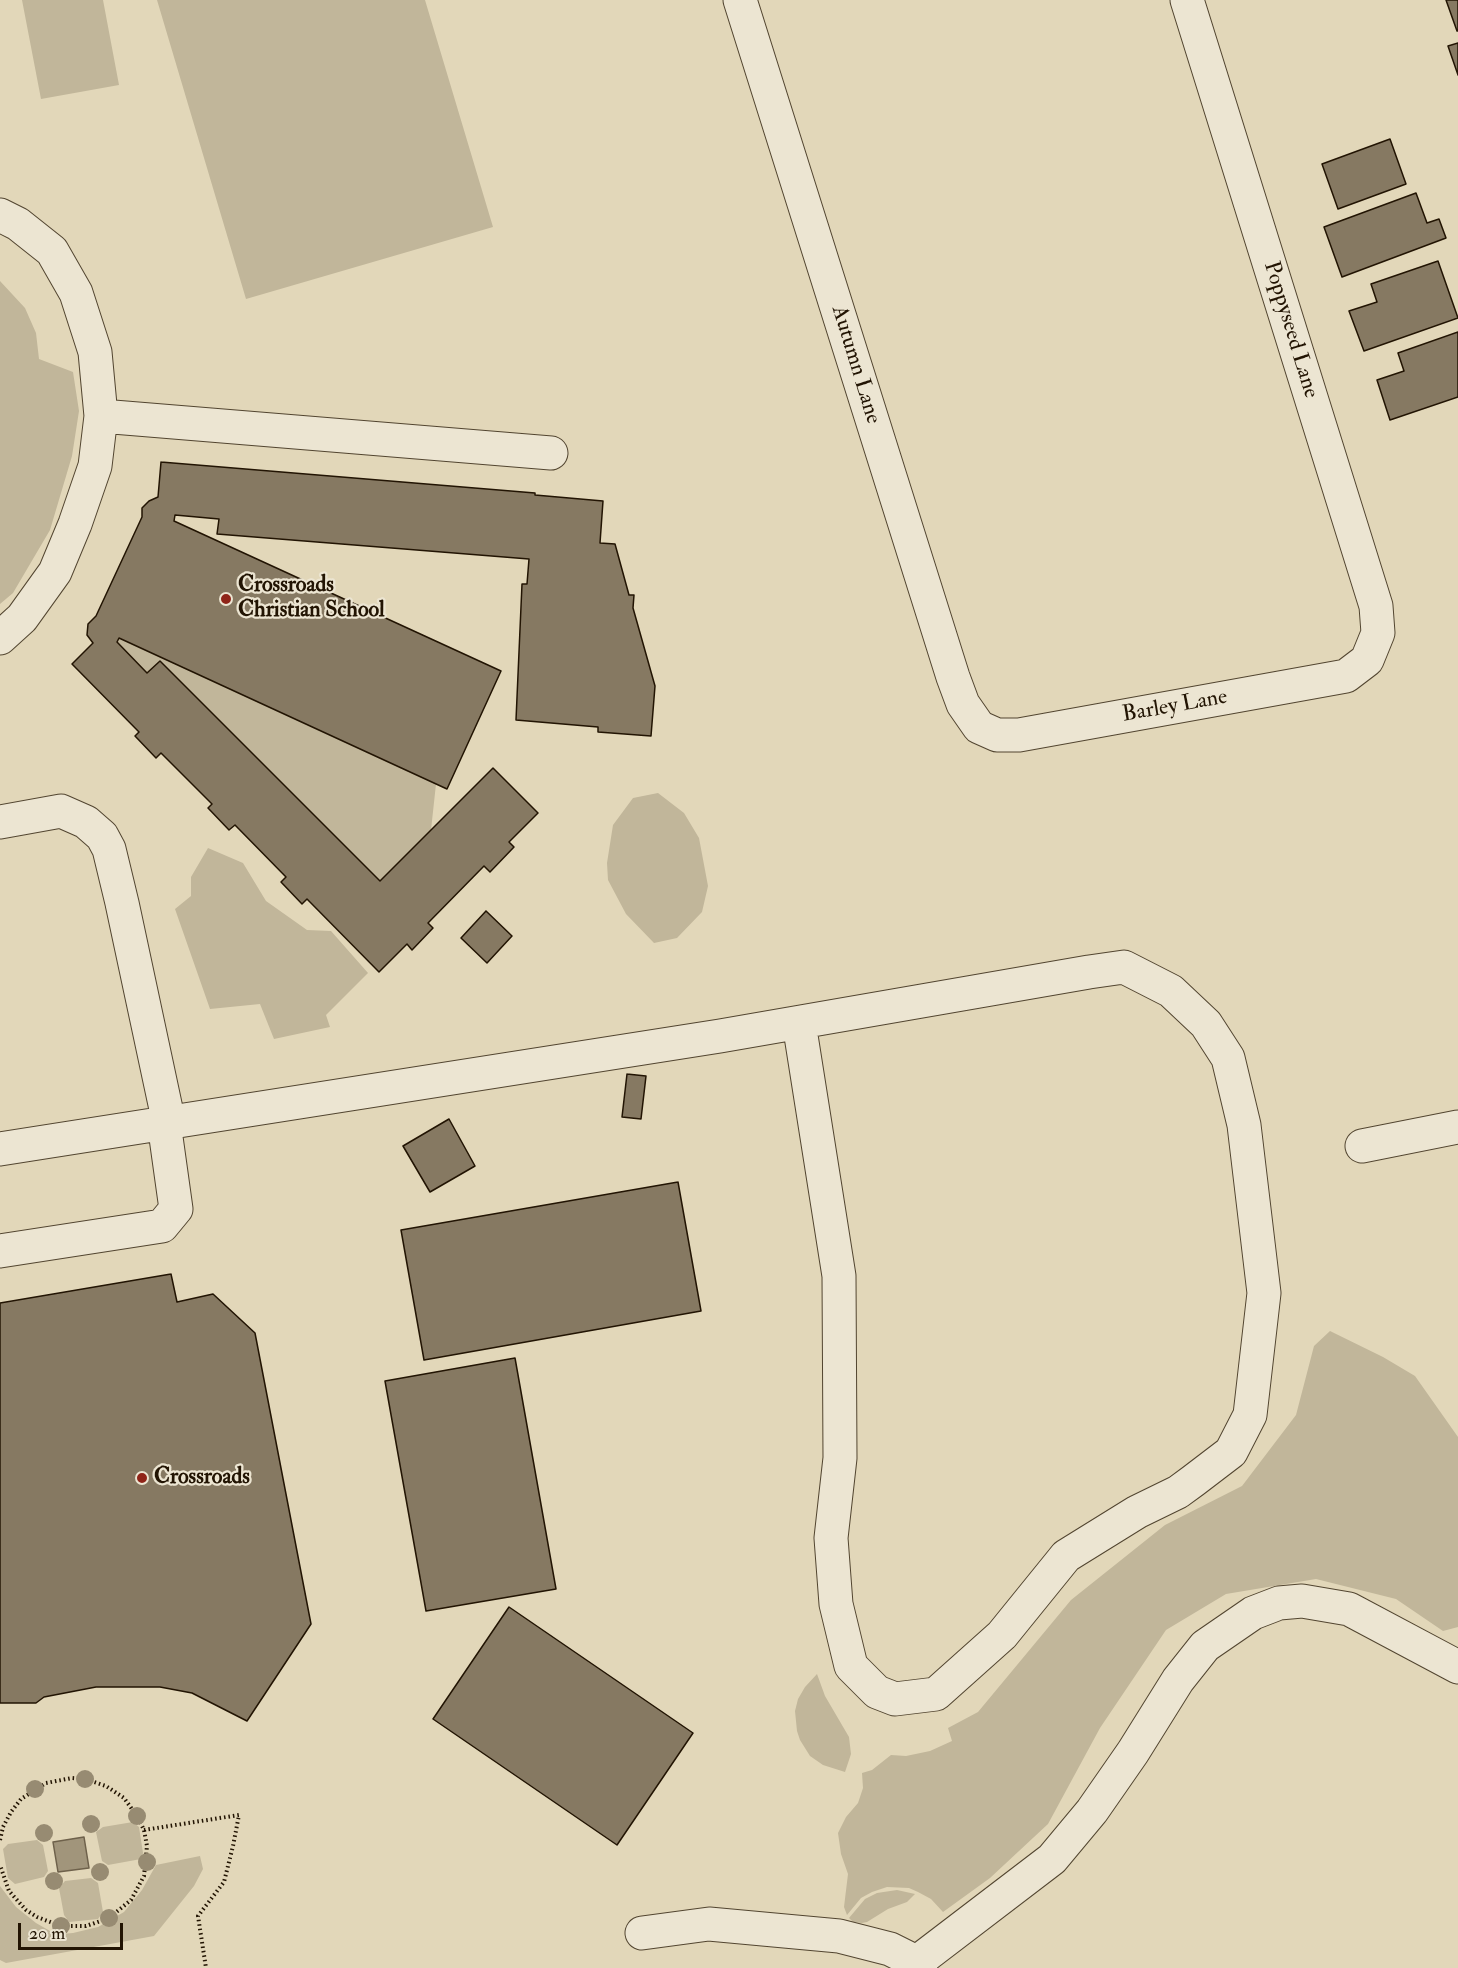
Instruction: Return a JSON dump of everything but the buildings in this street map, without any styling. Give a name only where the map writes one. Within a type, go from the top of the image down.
[{"type":"street","name":"Autumn Lane","points":[[740,0],[953,677],[963,704],[979,727]]},
{"type":"street","name":"Poppyseed Lane","points":[[1187,0],[1376,606],[1378,633],[1367,660]]},
{"type":"street","points":[[0,216],[18,224],[52,251],[76,293],[95,352],[101,416],[96,466],[56,572],[22,618],[0,638]]},
{"type":"street","points":[[101,416],[551,453]]},
{"type":"street","name":"Barley Lane","points":[[979,727],[997,735],[1031,733],[1346,676],[1367,660]]},
{"type":"street","points":[[0,822],[61,811],[86,822],[102,836],[109,849],[167,1123],[176,1209],[162,1226],[0,1251]]},
{"type":"street","points":[[0,1149],[799,1023],[1124,967],[1171,991],[1206,1024],[1228,1058],[1245,1125],[1264,1293],[1250,1415],[1231,1452],[1178,1492],[1137,1512],[1066,1556],[1002,1635],[936,1694],[895,1699],[877,1692],[851,1666],[836,1604],[831,1538],[840,1458],[839,1276],[799,1023]]},
{"type":"street","points":[[1362,1146],[1458,1127]]},
{"type":"street","points":[[642,1934],[709,1924],[839,1936],[890,1949],[918,1966],[925,1956],[1052,1859],[1092,1811],[1133,1752],[1178,1680],[1205,1646],[1252,1613],[1279,1603],[1302,1601],[1348,1609],[1426,1648],[1458,1667]]},
{"type":"path","points":[[0,1840],[10,1812],[21,1799],[46,1783],[72,1778],[96,1782],[115,1792],[131,1806],[144,1830],[147,1846],[147,1862],[139,1888],[121,1911],[86,1926],[61,1926],[26,1910],[9,1891],[0,1865]]},
{"type":"path","points":[[144,1830],[239,1815],[224,1882],[198,1916],[206,1968]]},
{"type":"shaded area","points":[[22,0],[103,0],[119,85],[41,99]]},
{"type":"shaded area","points":[[157,0],[425,0],[493,227],[246,299]]},
{"type":"shaded area","points":[[0,281],[25,308],[36,333],[39,359],[73,372],[79,411],[72,456],[50,530],[13,593],[0,604]]},
{"type":"shaded area","points":[[119,638],[436,784],[431,830],[380,881],[160,661],[147,673],[117,642]]},
{"type":"shaded area","points":[[658,793],[684,813],[699,838],[708,886],[702,912],[677,938],[654,943],[626,914],[608,880],[607,863],[613,825],[633,798]]},
{"type":"shaded area","points":[[208,848],[243,863],[266,901],[307,930],[331,931],[368,973],[326,1015],[330,1027],[274,1039],[260,1004],[210,1009],[175,909],[191,896],[191,877]]},
{"type":"shaded area","points":[[1330,1331],[1383,1357],[1415,1376],[1458,1437],[1458,1627],[1443,1631],[1396,1599],[1316,1579],[1226,1594],[1166,1630],[1100,1728],[1048,1824],[990,1878],[943,1912],[931,1899],[918,1892],[909,1888],[887,1887],[861,1898],[847,1915],[844,1907],[848,1874],[841,1854],[838,1833],[846,1817],[858,1803],[863,1788],[862,1773],[872,1770],[891,1755],[906,1756],[930,1751],[952,1741],[948,1728],[978,1712],[1071,1600],[1165,1525],[1242,1486],[1296,1415],[1314,1346]]},
{"type":"shaded area","points":[[817,1674],[825,1696],[849,1737],[851,1754],[845,1772],[823,1765],[810,1756],[797,1731],[795,1711],[798,1699]]},
{"type":"shaded area","points":[[133,1822],[139,1827],[143,1853],[141,1859],[108,1865],[102,1861],[96,1832],[103,1827]]},
{"type":"shaded area","points":[[84,1837],[89,1868],[58,1872],[53,1842]]},
{"type":"shaded area","points":[[37,1840],[43,1845],[48,1871],[44,1877],[15,1884],[8,1878],[3,1849],[8,1844]]},
{"type":"shaded area","points":[[200,1856],[203,1869],[194,1886],[154,1936],[6,1963],[0,1960],[0,1886],[16,1907],[36,1923],[61,1934],[73,1933],[98,1927],[124,1912],[142,1890],[156,1865]]},
{"type":"shaded area","points":[[91,1878],[98,1883],[103,1912],[98,1919],[69,1922],[64,1915],[59,1888],[65,1881]]},
{"type":"shaded area","points":[[897,1890],[915,1894],[907,1902],[888,1909],[867,1922],[853,1922],[849,1918],[865,1899],[877,1893]]},
{"type":"place","name":"Crossroads Christian School","points":[[226,599]]},
{"type":"place","name":"Crossroads","points":[[142,1478]]}]
